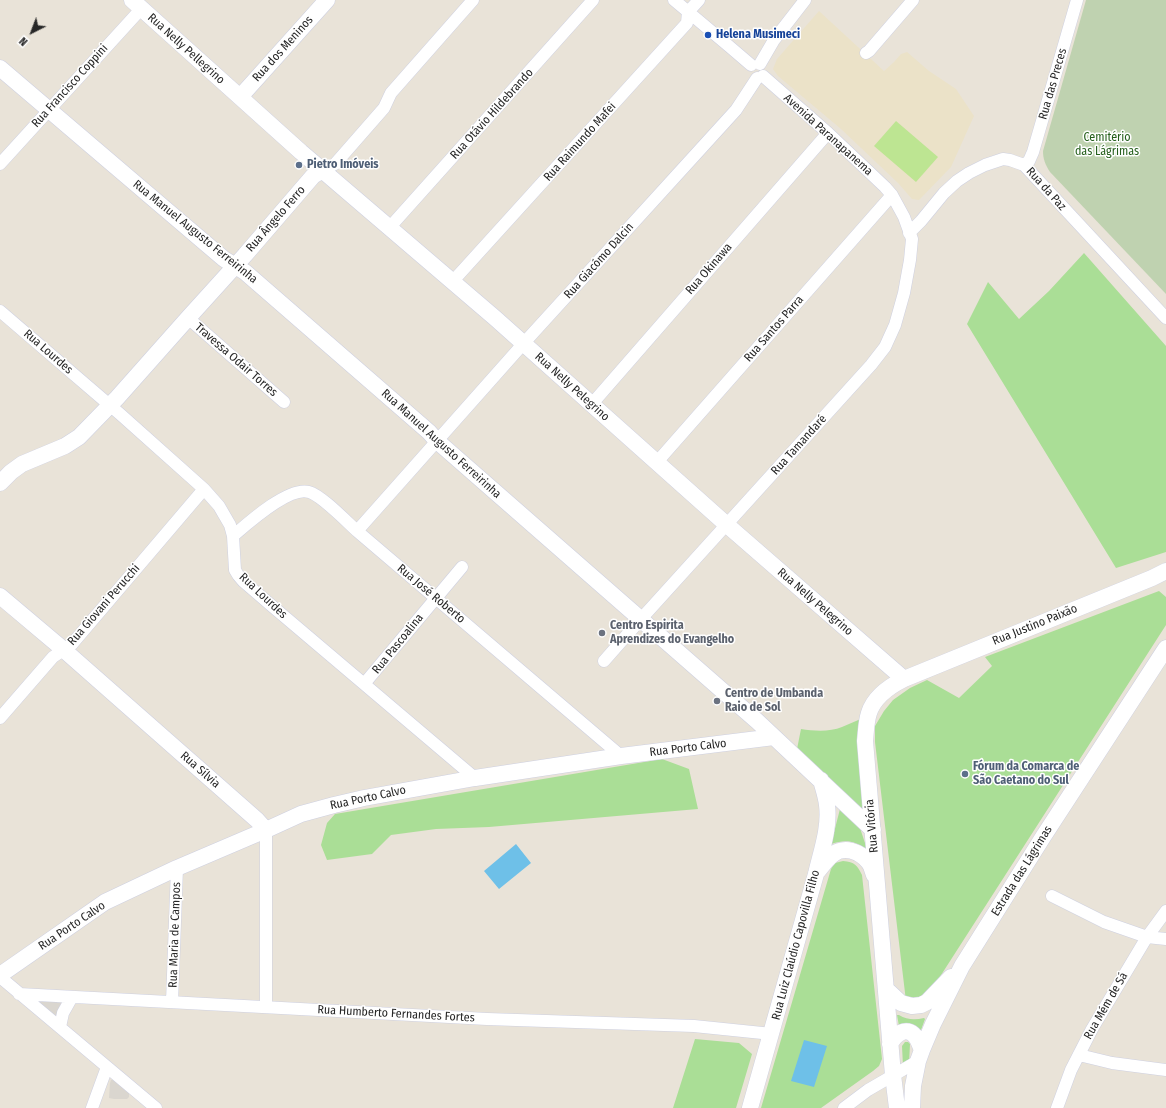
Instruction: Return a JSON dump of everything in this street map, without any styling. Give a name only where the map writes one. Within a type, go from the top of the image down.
[{"type":"main road","name":"Rua dos Meninos","points":[[240,97],[327,0]]},
{"type":"main road","name":"Rua Nelly Pellegrino","points":[[136,4],[240,97]]},
{"type":"main road","name":"Rua Manuel Augusto Ferreirinha","points":[[0,68],[224,259],[245,272],[429,432],[774,737],[873,830]]},
{"type":"main road","name":"Rua Nelly Pelegrino","points":[[240,97],[453,281],[727,525],[904,679]]},
{"type":"main road","name":"Rua Ângelo Ferro","points":[[0,483],[22,464],[65,446],[79,437],[110,406],[313,176],[323,170]]},
{"type":"main road","name":"Rua Justino Paixão","points":[[904,679],[1159,579],[1166,571]]},
{"type":"main road","name":"Rua Sílvia","points":[[0,596],[64,650],[257,820],[266,830]]},
{"type":"main road","name":"Estrada das Lágrimas","points":[[912,1108],[913,1086],[920,1056],[933,1024],[962,966],[1043,837],[1166,648]]},
{"type":"main road","name":"Rua Vitória","points":[[886,989],[865,741],[869,712],[877,699],[886,689],[904,679]]},
{"type":"main road","name":"Rua Porto Calvo","points":[[0,976],[105,902],[177,868],[301,814],[364,798],[475,778],[621,756],[774,737]]},
{"type":"main road","name":"Rua Luiz Claúdio Capovilla Filho","points":[[750,1108],[816,874],[825,835],[828,814],[827,803],[821,780]]},
{"type":"main road","points":[[816,874],[829,858],[838,851],[847,850],[857,853],[866,859],[871,865],[878,884]]},
{"type":"main road","points":[[886,989],[901,1003],[912,1006],[922,1005],[927,1002],[962,966]]},
{"type":"main road","points":[[886,989],[892,1075],[897,1108]]},
{"type":"main road","points":[[890,1044],[896,1036],[903,1032],[909,1031],[914,1034],[917,1039],[920,1056]]},
{"type":"street","name":"Rua Ângelo Ferro","points":[[323,170],[335,164],[384,108],[391,93],[473,0]]},
{"type":"street","name":"Rua Otávio Hildebrando","points":[[390,227],[593,0]]},
{"type":"street","name":"Avenida Paranapanema","points":[[674,0],[828,133],[885,187],[892,196]]},
{"type":"street","name":"Rua Raimundo Mafei","points":[[453,281],[678,34],[687,23],[688,12],[699,0]]},
{"type":"street","name":"Rua Giacómo Dalcin","points":[[357,531],[523,344],[736,110],[774,40],[806,0]]},
{"type":"street","points":[[866,52],[869,51],[913,0]]},
{"type":"street","name":"Rua das Preces","points":[[1024,165],[1029,161],[1033,152],[1077,0]]},
{"type":"street","name":"Rua Francisco Coppini","points":[[0,164],[49,110],[136,4]]},
{"type":"street","name":"Rua Okinawa","points":[[591,404],[828,133]]},
{"type":"street","name":"Rua da Paz","points":[[910,233],[944,193],[957,181],[985,165],[1003,159],[1010,160],[1024,165],[1166,318]]},
{"type":"street","name":"Rua Tamandaré","points":[[604,661],[871,365],[885,347],[895,325],[904,293],[912,239],[904,217],[892,196]]},
{"type":"street","name":"Rua Santos Parra","points":[[657,462],[892,196]]},
{"type":"street","name":"Rua Lourdes","points":[[0,311],[204,489],[220,506],[230,525],[233,536],[235,570],[243,581],[475,778]]},
{"type":"street","name":"Travessa Odair Torres","points":[[188,318],[284,402]]},
{"type":"street","name":"Rua Giovani Perucchi","points":[[0,718],[53,657],[72,644],[204,489]]},
{"type":"street","name":"Rua José Roberto","points":[[233,536],[281,499],[297,492],[311,492],[621,756]]},
{"type":"street","name":"Rua Pascoalina","points":[[364,684],[462,567]]},
{"type":"street","points":[[266,830],[266,1007]]},
{"type":"street","name":"Rua Maria de Campos","points":[[172,1002],[177,868]]},
{"type":"street","points":[[1052,896],[1104,922],[1147,937],[1166,939]]},
{"type":"street","name":"Rua Mém de Sá","points":[[1057,1108],[1071,1070],[1079,1055],[1119,983],[1147,937],[1166,910]]},
{"type":"street","points":[[0,976],[19,994],[156,1108]]},
{"type":"street","name":"Rua Humberto Fernandes Fortes","points":[[19,994],[487,1019],[694,1026],[772,1034]]},
{"type":"street","points":[[60,1027],[63,1013],[72,997]]},
{"type":"street","points":[[1079,1055],[1112,1063],[1166,1070]]},
{"type":"street","points":[[844,1108],[868,1090],[920,1056]]},
{"type":"street","points":[[92,1108],[107,1067]]},
{"type":"shaded area","points":[[819,11],[884,71],[901,54],[907,52],[929,71],[956,89],[974,116],[951,167],[919,200],[912,199],[898,183],[841,129],[778,76],[773,69],[777,59]]},
{"type":"shaded area","points":[[43,999],[61,1003],[56,1018],[39,1002]]},
{"type":"shaded area","points":[[111,1080],[114,1080],[129,1093],[129,1097],[127,1099],[109,1098]]},
{"type":"green space","name":"Cemitério das Lágrimas","points":[[1086,0],[1166,0],[1166,294],[1050,172],[1044,159],[1043,151]]},
{"type":"green space","points":[[896,121],[938,157],[916,182],[874,146]]},
{"type":"green space","points":[[1084,253],[1166,346],[1166,552],[1116,568],[967,324],[988,282],[1019,319],[1049,291]]},
{"type":"green space","points":[[1159,591],[1166,597],[1166,625],[925,1000],[906,1001],[875,742],[875,726],[884,711],[893,700],[910,688],[927,680],[959,698],[992,666],[985,657]]},
{"type":"green space","points":[[863,718],[858,737],[858,755],[865,812],[797,749],[801,729],[817,731],[832,730]]},
{"type":"green space","points":[[662,759],[689,769],[698,809],[489,827],[436,829],[391,835],[372,854],[327,860],[321,845],[327,823],[335,814]]},
{"type":"green space","points":[[840,809],[860,828],[867,849],[858,844],[846,841],[831,844]]},
{"type":"green space","points":[[843,861],[850,862],[855,865],[862,875],[882,1059],[879,1066],[873,1071],[821,1108],[761,1108],[831,869],[835,863]]},
{"type":"green space","points":[[897,1015],[911,1019],[924,1018],[925,1019],[921,1030],[899,1026]]},
{"type":"green space","points":[[695,1039],[739,1043],[752,1054],[736,1108],[673,1108]]},
{"type":"green space","points":[[905,1042],[910,1044],[909,1063],[903,1066],[902,1046]]},
{"type":"water","points":[[516,844],[531,863],[499,889],[484,871]]},
{"type":"water","points":[[804,1040],[827,1046],[814,1087],[791,1081]]},
{"type":"place","name":"Helena Musimeci","points":[[708,35]]},
{"type":"place","name":"Pietro Imóveis","points":[[299,165]]},
{"type":"place","name":"Centro Espirita Aprendizes do Evangelho","points":[[602,633]]},
{"type":"place","name":"Centro de Umbanda Raio de Sol","points":[[717,701]]},
{"type":"place","name":"Fórum da Comarca de São Caetano do Sul","points":[[965,774]]}]
